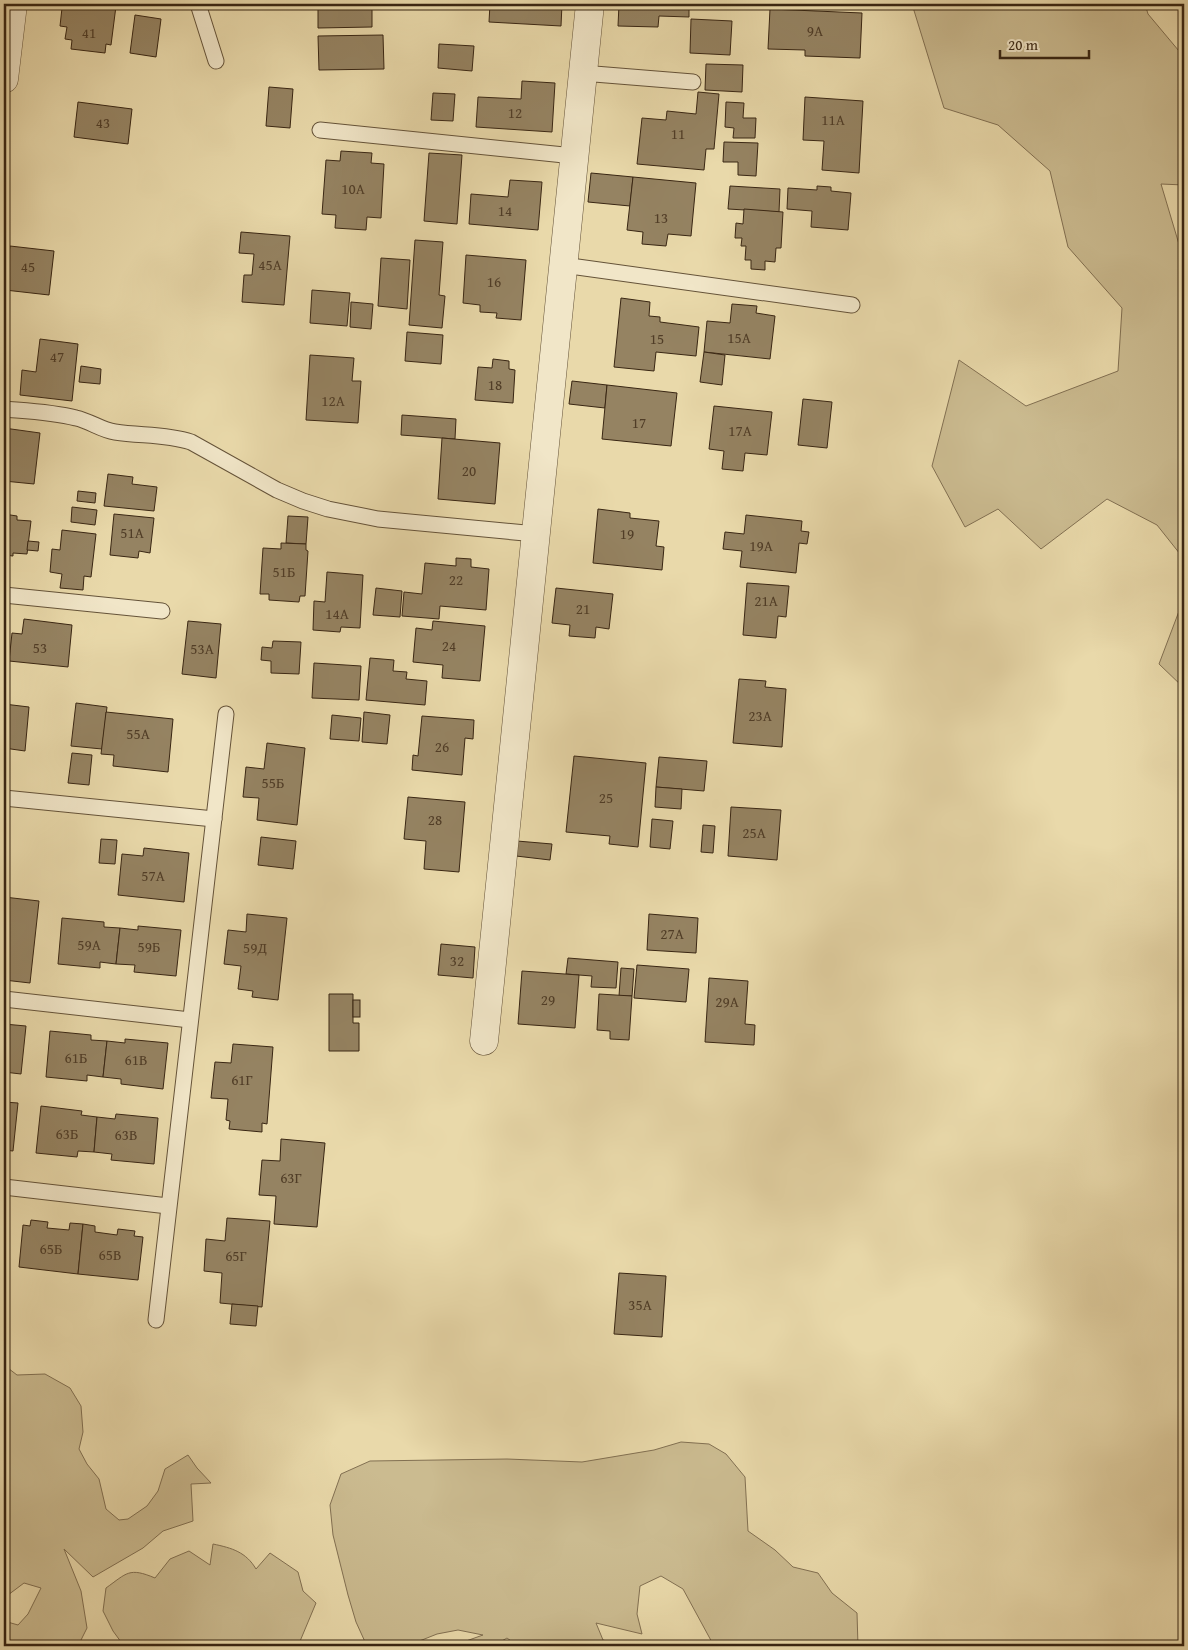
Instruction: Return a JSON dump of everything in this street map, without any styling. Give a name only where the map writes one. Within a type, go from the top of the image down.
[{"type":"street","points":[[4,79],[13,4]]},
{"type":"street","points":[[484,1041],[590,4]]},
{"type":"lane","points":[[198,4],[216,60]]},
{"type":"lane","points":[[582,73],[693,82]]},
{"type":"lane","points":[[320,130],[574,156]]},
{"type":"lane","points":[[563,265],[852,305]]},
{"type":"lane","points":[[4,408],[66,415],[101,429],[116,432],[177,437],[191,442],[278,490],[303,501],[343,513],[378,519],[536,534]]},
{"type":"lane","points":[[4,595],[162,611]]},
{"type":"lane","points":[[156,1320],[226,714]]},
{"type":"lane","points":[[4,798],[214,819]]},
{"type":"lane","points":[[4,999],[190,1020]]},
{"type":"lane","points":[[4,1187],[168,1206]]},
{"type":"shaded area","points":[[912,4],[1145,4],[1148,14],[1184,57],[1184,185],[1161,184],[1184,261],[1184,559],[1157,525],[1107,499],[1041,549],[998,509],[965,527],[932,466],[959,360],[1026,406],[1118,371],[1122,308],[1068,247],[1050,171],[998,125],[944,108]]},
{"type":"shaded area","points":[[1184,598],[1184,688],[1159,664]]},
{"type":"shaded area","points":[[4,1365],[17,1375],[45,1374],[70,1388],[81,1406],[83,1432],[79,1449],[87,1464],[99,1479],[106,1509],[119,1520],[128,1519],[147,1506],[158,1491],[165,1469],[188,1455],[211,1483],[191,1484],[193,1521],[163,1531],[143,1548],[93,1577],[64,1549],[81,1591],[87,1628],[78,1646],[4,1646],[4,1621],[18,1625],[28,1614],[41,1588],[24,1583],[4,1598]]},
{"type":"shaded area","points":[[681,1442],[709,1444],[726,1454],[745,1477],[748,1531],[775,1550],[793,1567],[818,1573],[832,1593],[857,1613],[858,1646],[714,1646],[683,1589],[661,1576],[640,1586],[637,1614],[642,1634],[596,1623],[603,1640],[626,1646],[518,1646],[507,1638],[493,1646],[452,1646],[483,1635],[458,1630],[437,1634],[417,1642],[399,1646],[370,1646],[366,1644],[356,1622],[333,1535],[330,1505],[341,1474],[370,1461],[507,1459],[582,1462],[654,1450]]},
{"type":"shaded area","points":[[213,1544],[238,1552],[248,1558],[256,1569],[270,1553],[298,1572],[303,1591],[316,1603],[298,1646],[124,1646],[113,1631],[103,1611],[106,1588],[129,1573],[134,1572],[155,1578],[170,1559],[189,1551],[210,1565]]},
{"type":"building","points":[[70,4],[106,4],[116,6],[111,45],[106,44],[105,53],[71,49],[72,40],[65,39],[67,27],[60,26],[62,8],[69,9]]},
{"type":"building","points":[[318,4],[372,4],[372,27],[318,28]]},
{"type":"building","points":[[490,4],[562,4],[561,26],[489,22]]},
{"type":"building","points":[[619,4],[689,4],[689,17],[659,16],[658,27],[618,26]]},
{"type":"building","points":[[770,9],[862,13],[860,58],[805,56],[805,50],[768,49]]},
{"type":"building","points":[[135,15],[161,19],[156,57],[130,53]]},
{"type":"building","points":[[691,19],[732,21],[730,55],[690,53]]},
{"type":"building","points":[[383,35],[384,69],[319,70],[318,36]]},
{"type":"building","points":[[439,44],[474,46],[472,71],[438,68]]},
{"type":"building","points":[[706,64],[743,65],[742,92],[705,90]]},
{"type":"building","points":[[522,81],[555,83],[552,132],[476,127],[478,97],[521,99]]},
{"type":"building","points":[[269,87],[293,89],[290,128],[266,126]]},
{"type":"building","points":[[698,92],[719,94],[714,149],[706,149],[704,170],[637,164],[642,118],[666,120],[667,111],[696,114]]},
{"type":"building","points":[[433,93],[455,94],[453,121],[431,120]]},
{"type":"building","points":[[805,97],[863,101],[859,173],[822,170],[824,141],[803,140]]},
{"type":"building","points":[[78,102],[132,109],[128,144],[74,137]]},
{"type":"building","points":[[726,102],[744,103],[743,118],[756,118],[755,138],[733,138],[734,128],[725,127]]},
{"type":"building","points":[[724,142],[758,143],[756,176],[738,175],[738,162],[723,162]]},
{"type":"building","points":[[341,151],[372,153],[371,163],[384,164],[381,218],[367,217],[366,230],[335,228],[336,215],[322,214],[326,160],[340,161]]},
{"type":"building","points":[[429,153],[462,155],[457,224],[424,221]]},
{"type":"building","points":[[591,173],[633,177],[630,206],[588,202]]},
{"type":"building","points":[[633,177],[696,183],[691,236],[668,234],[666,246],[642,244],[643,232],[627,230]]},
{"type":"building","points":[[510,180],[542,182],[538,230],[469,224],[471,194],[508,197]]},
{"type":"building","points":[[730,186],[780,189],[779,212],[728,209]]},
{"type":"building","points":[[817,186],[831,187],[831,191],[851,193],[848,230],[811,227],[812,211],[787,209],[788,188],[817,190]]},
{"type":"building","points":[[744,209],[783,212],[781,248],[776,248],[775,262],[765,261],[765,270],[751,269],[751,260],[745,260],[746,246],[741,246],[742,238],[735,238],[736,223],[743,224]]},
{"type":"building","points":[[241,232],[290,236],[284,305],[242,302],[244,275],[252,275],[254,254],[239,253]]},
{"type":"building","points":[[415,240],[443,242],[439,295],[445,296],[442,328],[409,325]]},
{"type":"building","points":[[10,246],[54,251],[49,295],[5,290],[7,274],[4,274],[4,260],[8,260]]},
{"type":"building","points":[[466,255],[526,260],[521,320],[496,318],[497,313],[480,312],[480,305],[463,303]]},
{"type":"building","points":[[381,258],[410,260],[407,309],[378,306]]},
{"type":"building","points":[[312,290],[350,293],[347,326],[310,323]]},
{"type":"building","points":[[621,298],[650,302],[649,316],[660,317],[660,322],[699,327],[696,356],[656,352],[654,371],[614,367]]},
{"type":"building","points":[[351,302],[373,304],[371,329],[350,327]]},
{"type":"building","points":[[732,304],[757,306],[756,313],[775,316],[770,359],[704,352],[707,321],[730,323]]},
{"type":"building","points":[[407,332],[443,335],[441,364],[405,361]]},
{"type":"building","points":[[40,339],[78,344],[72,401],[20,395],[22,370],[36,372]]},
{"type":"building","points":[[704,352],[725,355],[722,385],[700,382]]},
{"type":"building","points":[[310,355],[354,358],[352,381],[361,381],[358,423],[306,420]]},
{"type":"building","points":[[493,359],[509,361],[509,369],[515,370],[513,403],[475,400],[478,367],[492,368]]},
{"type":"building","points":[[81,366],[101,369],[100,384],[79,382]]},
{"type":"building","points":[[572,381],[607,385],[605,408],[569,404]]},
{"type":"building","points":[[607,385],[677,393],[671,446],[602,439]]},
{"type":"building","points":[[803,399],[832,402],[827,448],[798,445]]},
{"type":"building","points":[[714,406],[772,412],[767,455],[745,453],[743,471],[722,469],[724,451],[709,449]]},
{"type":"building","points":[[402,415],[456,419],[455,439],[401,435]]},
{"type":"building","points":[[4,428],[40,433],[34,484],[4,481]]},
{"type":"building","points":[[442,438],[500,443],[495,504],[438,499]]},
{"type":"building","points":[[108,474],[133,477],[132,484],[157,487],[154,511],[104,506]]},
{"type":"building","points":[[78,491],[96,493],[95,503],[77,501]]},
{"type":"building","points":[[72,507],[97,510],[95,525],[71,522]]},
{"type":"building","points":[[598,509],[630,513],[630,518],[659,521],[656,546],[664,547],[662,570],[593,563]]},
{"type":"building","points":[[4,514],[17,516],[17,520],[31,521],[27,554],[13,553],[13,556],[4,555]]},
{"type":"building","points":[[114,514],[154,518],[150,553],[139,551],[138,558],[110,555]]},
{"type":"building","points":[[746,515],[802,521],[801,531],[809,532],[807,544],[799,543],[796,573],[740,567],[742,551],[723,549],[725,532],[744,534]]},
{"type":"building","points":[[288,516],[308,517],[306,544],[286,543]]},
{"type":"building","points":[[62,530],[96,534],[91,577],[84,576],[83,590],[60,588],[62,574],[50,572],[52,549],[60,550]]},
{"type":"building","points":[[28,541],[39,542],[38,551],[27,550]]},
{"type":"building","points":[[281,543],[306,544],[306,550],[308,551],[305,596],[300,596],[299,602],[269,600],[269,594],[260,594],[263,548],[281,549]]},
{"type":"building","points":[[456,558],[471,559],[471,567],[489,569],[486,610],[440,606],[439,619],[402,616],[404,592],[422,594],[425,563],[456,566]]},
{"type":"building","points":[[327,572],[363,575],[360,628],[341,627],[340,632],[313,630],[314,601],[325,602]]},
{"type":"building","points":[[747,583],[789,586],[786,617],[778,616],[776,638],[743,635]]},
{"type":"building","points":[[376,588],[402,591],[400,617],[373,615]]},
{"type":"building","points":[[556,588],[613,594],[609,629],[596,627],[595,638],[569,636],[570,625],[552,623]]},
{"type":"building","points":[[24,619],[72,625],[68,667],[9,661],[12,633],[22,634]]},
{"type":"building","points":[[188,621],[221,624],[216,678],[182,674]]},
{"type":"building","points":[[433,621],[485,626],[480,681],[442,678],[443,665],[413,662],[416,628],[432,630]]},
{"type":"building","points":[[273,641],[301,642],[299,674],[271,673],[271,661],[261,660],[262,647],[272,648]]},
{"type":"building","points":[[370,658],[394,660],[393,671],[407,672],[406,679],[427,681],[425,705],[366,700]]},
{"type":"building","points":[[314,663],[361,666],[359,700],[312,698]]},
{"type":"building","points":[[739,679],[766,681],[765,687],[786,689],[782,747],[733,743]]},
{"type":"building","points":[[76,703],[107,707],[102,749],[71,746]]},
{"type":"building","points":[[4,704],[29,707],[25,751],[4,748]]},
{"type":"building","points":[[106,712],[173,719],[168,772],[113,766],[114,755],[101,754]]},
{"type":"building","points":[[364,712],[390,715],[387,744],[362,742]]},
{"type":"building","points":[[332,715],[361,718],[359,741],[330,739]]},
{"type":"building","points":[[422,716],[474,720],[473,739],[465,738],[462,775],[412,770],[413,755],[418,756]]},
{"type":"building","points":[[267,743],[305,748],[297,825],[257,820],[259,798],[243,797],[246,767],[264,769]]},
{"type":"building","points":[[72,753],[92,755],[89,785],[68,783]]},
{"type":"building","points":[[574,756],[646,763],[638,847],[609,844],[610,836],[566,832]]},
{"type":"building","points":[[659,757],[707,761],[704,791],[656,787]]},
{"type":"building","points":[[656,787],[682,789],[681,809],[655,807]]},
{"type":"building","points":[[408,797],[465,802],[459,872],[424,869],[426,841],[404,839]]},
{"type":"building","points":[[731,807],[781,810],[777,860],[728,856]]},
{"type":"building","points":[[652,819],[673,821],[670,849],[650,847]]},
{"type":"building","points":[[703,825],[715,826],[713,853],[701,852]]},
{"type":"building","points":[[261,837],[296,841],[293,869],[258,865]]},
{"type":"building","points":[[101,839],[117,840],[115,864],[99,863]]},
{"type":"building","points":[[517,841],[552,844],[550,860],[516,856]]},
{"type":"building","points":[[144,848],[189,853],[184,902],[118,895],[122,854],[143,856]]},
{"type":"building","points":[[4,897],[39,901],[30,983],[4,980]]},
{"type":"building","points":[[247,914],[287,918],[278,1000],[252,997],[253,991],[238,989],[241,966],[224,964],[228,930],[246,932]]},
{"type":"building","points":[[649,914],[698,918],[696,953],[647,950]]},
{"type":"building","points":[[62,918],[104,922],[104,927],[120,928],[116,964],[100,962],[100,968],[58,964]]},
{"type":"building","points":[[138,926],[181,930],[176,976],[134,972],[135,965],[116,964],[120,928],[138,930]]},
{"type":"building","points":[[441,944],[475,947],[473,978],[438,975]]},
{"type":"building","points":[[568,958],[618,962],[616,988],[591,987],[592,976],[566,974]]},
{"type":"building","points":[[637,965],[689,969],[686,1002],[634,998]]},
{"type":"building","points":[[621,968],[634,969],[632,996],[619,996]]},
{"type":"building","points":[[522,971],[579,975],[575,1028],[518,1024]]},
{"type":"building","points":[[709,978],[748,981],[745,1024],[755,1025],[754,1045],[705,1042]]},
{"type":"building","points":[[329,994],[353,994],[353,1023],[359,1023],[359,1051],[329,1051]]},
{"type":"building","points":[[599,994],[632,996],[629,1040],[610,1039],[610,1031],[597,1030]]},
{"type":"building","points":[[353,1000],[360,1000],[360,1017],[353,1017]]},
{"type":"building","points":[[4,1024],[26,1026],[21,1074],[4,1072]]},
{"type":"building","points":[[50,1031],[91,1035],[91,1040],[107,1041],[103,1077],[87,1075],[87,1081],[46,1077]]},
{"type":"building","points":[[125,1039],[168,1043],[163,1089],[121,1084],[121,1079],[103,1077],[107,1041],[125,1043]]},
{"type":"building","points":[[233,1044],[273,1047],[267,1124],[262,1123],[262,1132],[229,1129],[230,1121],[226,1120],[228,1099],[211,1098],[215,1062],[231,1063]]},
{"type":"building","points":[[4,1102],[18,1103],[13,1151],[4,1150]]},
{"type":"building","points":[[41,1106],[82,1111],[81,1115],[97,1117],[94,1152],[78,1151],[77,1157],[36,1153]]},
{"type":"building","points":[[116,1114],[158,1118],[154,1164],[111,1160],[112,1154],[94,1152],[97,1117],[115,1119]]},
{"type":"building","points":[[281,1139],[325,1143],[317,1227],[274,1224],[276,1196],[259,1195],[262,1160],[280,1161]]},
{"type":"building","points":[[227,1218],[270,1221],[262,1307],[220,1303],[222,1273],[204,1271],[206,1239],[225,1241]]},
{"type":"building","points":[[31,1220],[48,1222],[47,1228],[69,1230],[70,1223],[83,1224],[78,1274],[19,1267],[23,1225],[30,1226]]},
{"type":"building","points":[[83,1224],[95,1226],[95,1232],[117,1235],[118,1229],[135,1231],[134,1236],[143,1237],[138,1280],[78,1274]]},
{"type":"building","points":[[619,1273],[666,1276],[662,1337],[614,1334]]},
{"type":"building","points":[[232,1304],[258,1306],[256,1326],[230,1324]]}]
